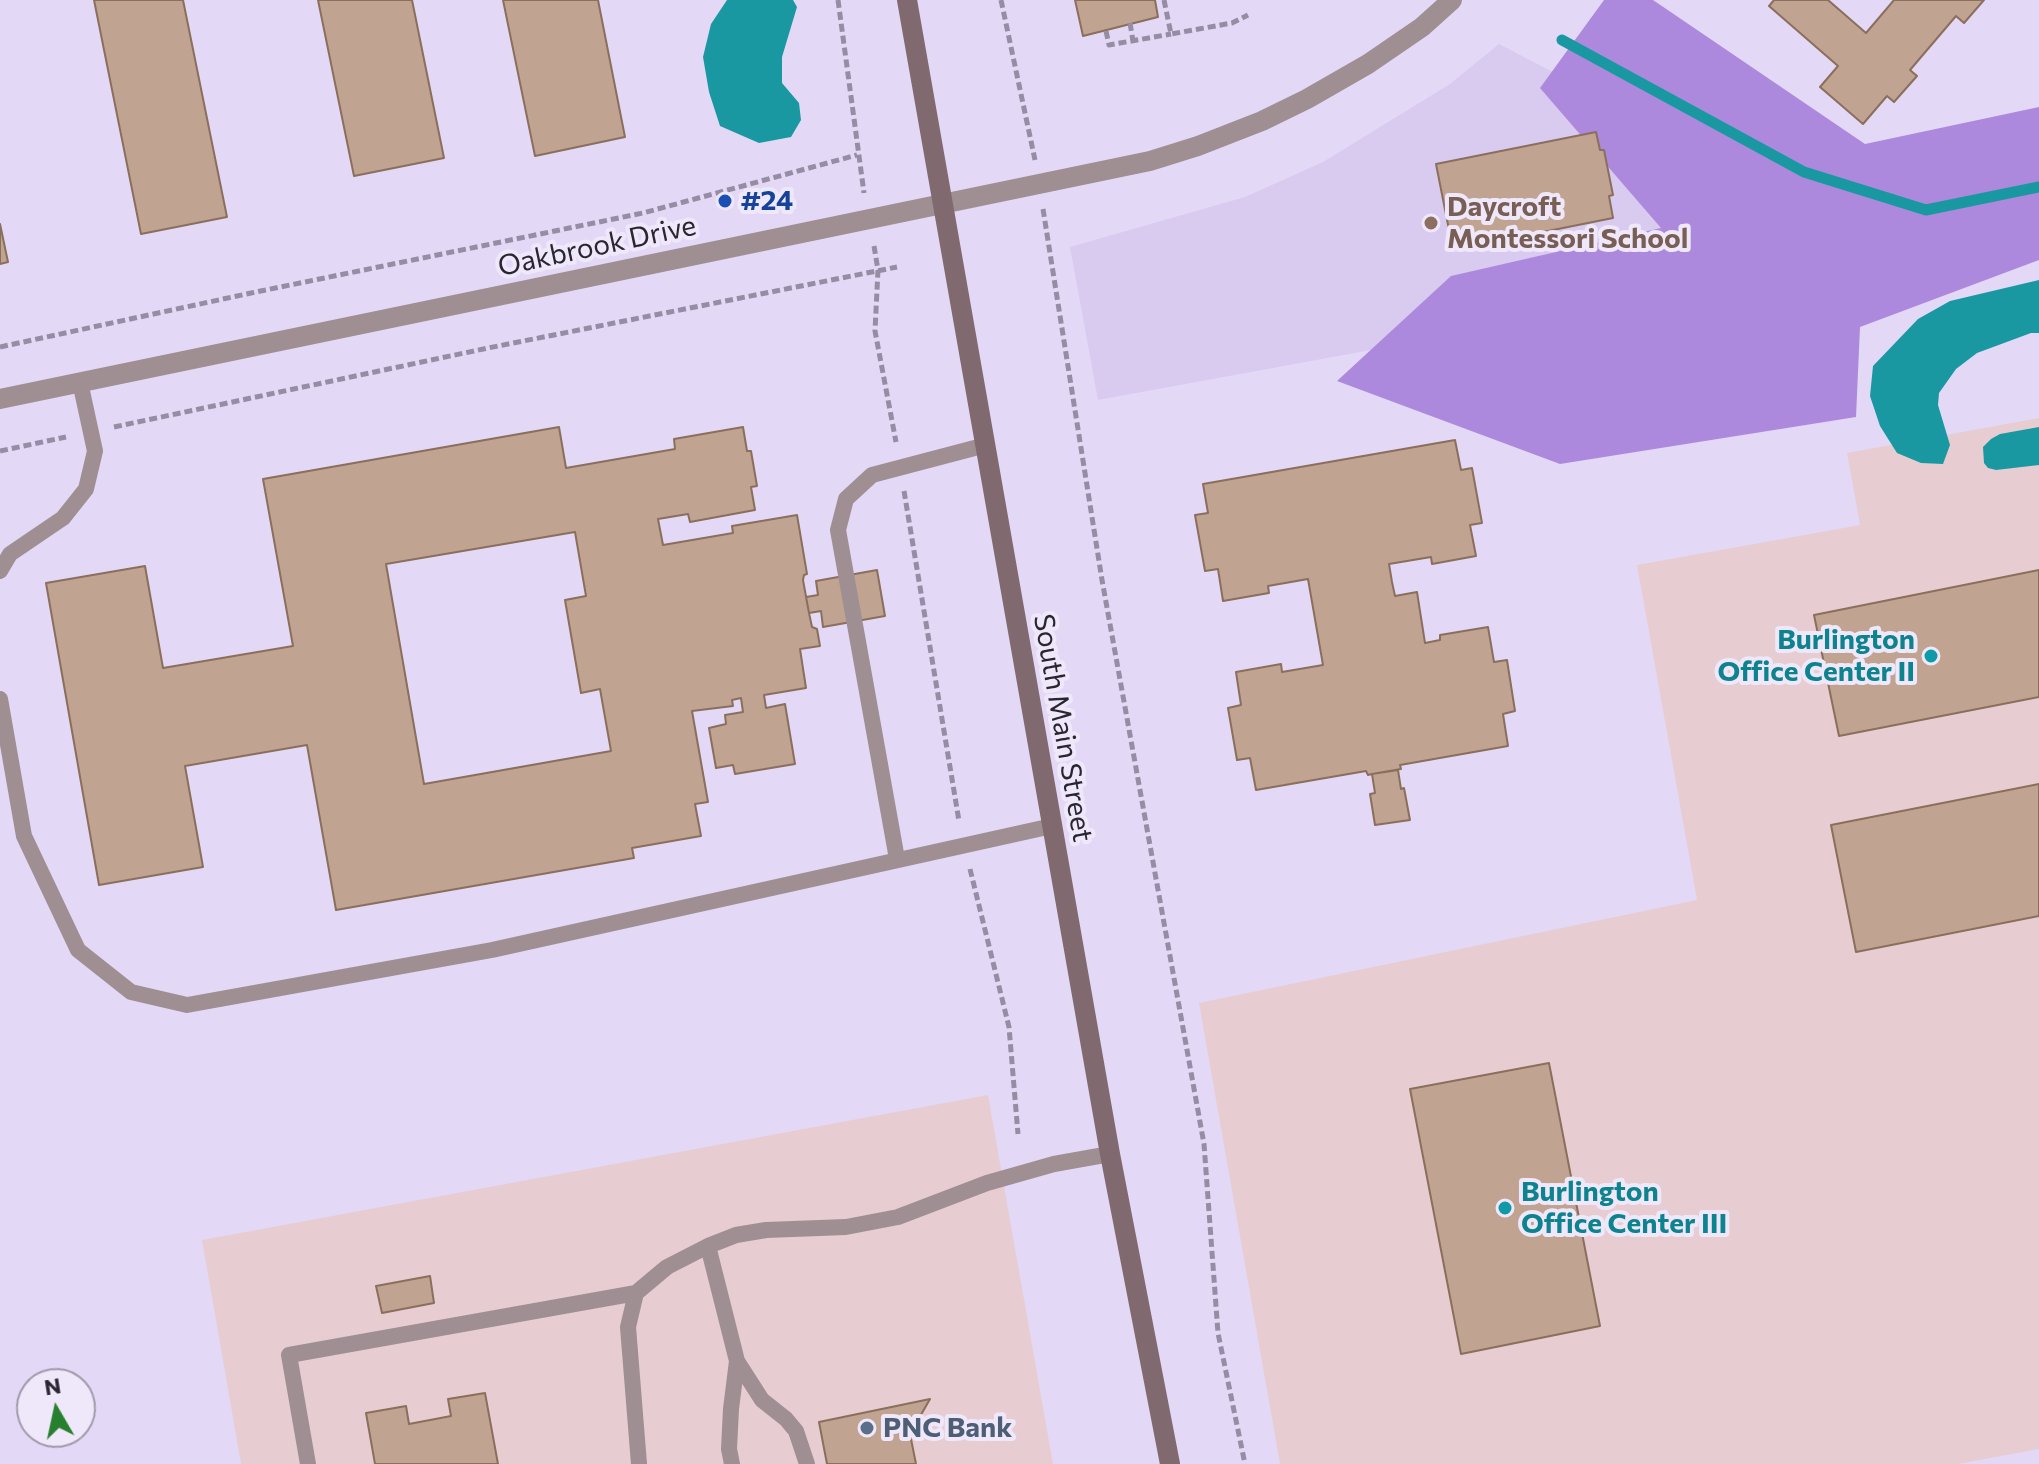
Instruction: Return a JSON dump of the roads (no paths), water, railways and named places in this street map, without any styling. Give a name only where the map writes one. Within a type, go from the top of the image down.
[{"type":"street","name":"South Main Street","points":[[907,0],[1110,1154],[1170,1464]]},
{"type":"street","name":"Oakbrook Drive","points":[[0,399],[1150,161],[1249,126],[1307,99],[1368,64],[1422,27],[1452,0]]},
{"type":"lane","points":[[0,571],[10,554],[63,518],[86,489],[95,451],[80,382]]},
{"type":"lane","points":[[897,859],[838,530],[846,499],[872,475],[986,445]]},
{"type":"lane","points":[[0,699],[24,836],[78,950],[131,992],[187,1005],[492,950],[1052,826]]},
{"type":"lane","points":[[308,1464],[289,1355],[636,1293],[667,1267],[736,1235],[766,1230],[846,1227],[898,1217],[987,1183],[1054,1164],[1110,1154]]},
{"type":"lane","points":[[708,1246],[737,1361],[762,1400],[796,1431],[807,1464]]},
{"type":"lane","points":[[636,1293],[628,1327],[639,1464]]},
{"type":"lane","points":[[732,1464],[729,1449],[737,1361]]},
{"type":"waterway","points":[[1562,40],[1804,172],[1926,210],[2039,187]]},
{"type":"place","name":"#24","points":[[725,201]]},
{"type":"place","name":"Daycroft Montessori School","points":[[1431,223]]},
{"type":"place","name":"Burlington Office Center II","points":[[1931,656]]},
{"type":"place","name":"Burlington Office Center III","points":[[1505,1208]]},
{"type":"place","name":"PNC Bank","points":[[867,1428]]}]
